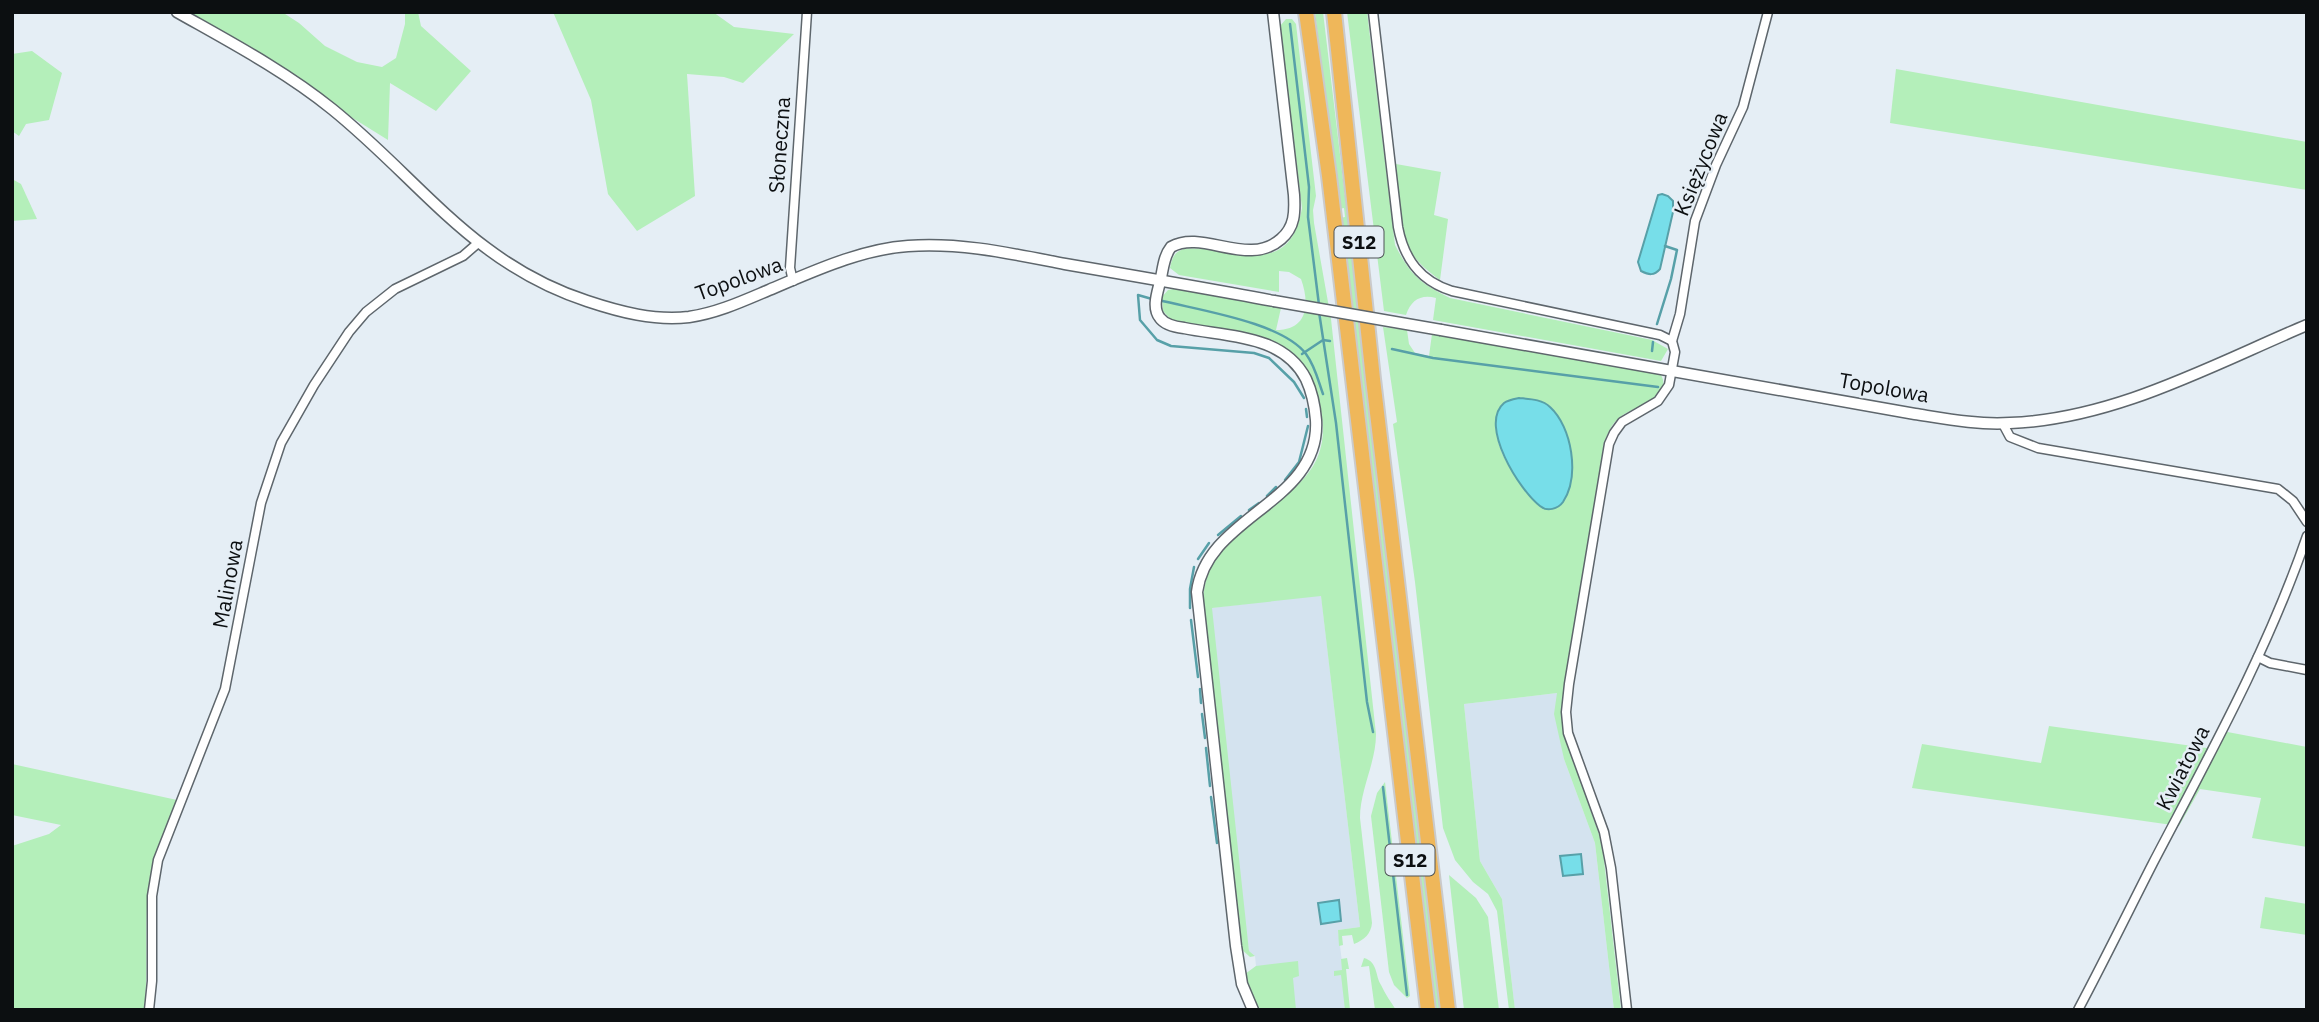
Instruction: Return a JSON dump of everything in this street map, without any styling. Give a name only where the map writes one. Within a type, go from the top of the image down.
[{"type":"highway","name":"S12","points":[[1306,12],[1331,189],[1428,1010]]},
{"type":"highway","name":"S12","points":[[1335,12],[1373,379],[1448,1010]]},
{"type":"street","name":"Topolowa","points":[[177,12],[258,59],[330,108],[369,141],[449,220],[511,266],[570,295],[652,317],[680,317],[718,311],[873,252],[919,245],[984,250],[1915,414],[2003,424],[2049,419],[2128,400],[2184,379],[2307,325]]},
{"type":"street","name":"Słoneczna","points":[[793,281],[791,254],[807,12]]},
{"type":"street","points":[[1253,1010],[1241,984],[1197,593],[1204,566],[1217,547],[1283,491],[1304,468],[1315,440],[1315,412],[1310,389],[1303,374],[1293,361],[1278,349],[1254,340],[1179,327],[1163,321],[1156,307],[1167,253],[1177,244],[1186,242],[1258,250],[1280,240],[1293,220],[1294,195],[1273,12]]},
{"type":"street","points":[[1373,12],[1401,239],[1406,254],[1419,272],[1429,281],[1452,291],[1660,335],[1672,341]]},
{"type":"street","name":"Księżycowa","points":[[1672,370],[1675,348],[1672,341],[1680,314],[1699,207],[1743,107],[1768,12]]},
{"type":"street","name":"Malinowa","points":[[149,1010],[152,981],[151,907],[156,872],[162,850],[225,690],[261,503],[281,443],[334,354],[371,306],[395,289],[463,256],[478,243]]},
{"type":"street","points":[[1627,1010],[1611,868],[1604,832],[1573,752],[1566,712],[1609,444],[1622,422],[1664,396],[1670,385],[1672,370]]},
{"type":"street","points":[[2003,424],[2010,438],[2038,448],[2278,489],[2293,501],[2307,522]]},
{"type":"street","name":"Kwiatowa","points":[[2078,1010],[2258,657],[2289,588],[2307,536]]},
{"type":"street","points":[[2258,657],[2270,663],[2307,670]]},
{"type":"shaded area","points":[[1321,595],[1360,927],[1338,930],[1348,1010],[1271,1010],[1250,971],[1256,966],[1255,956],[1249,951],[1244,914],[1211,608]]},
{"type":"shaded area","points":[[1557,693],[1564,759],[1595,843],[1614,1010],[1515,1010],[1502,899],[1480,861],[1464,704]]},
{"type":"green space","points":[[182,12],[282,12],[325,46],[357,62],[382,67],[396,58],[405,24],[405,12],[418,12],[421,26],[471,71],[436,111],[390,83],[388,140]]},
{"type":"green space","points":[[553,12],[713,12],[734,27],[794,34],[743,83],[724,77],[687,74],[695,196],[637,231],[608,194],[591,100]]},
{"type":"green space","points":[[1315,12],[1323,12],[1442,1010],[1434,1010],[1340,218],[1345,217],[1344,208],[1339,209]]},
{"type":"green space","points":[[1347,12],[1367,12],[1395,245],[1412,271],[1431,288],[1450,298],[1652,340],[1668,349],[1661,361],[1433,320],[1436,298],[1431,297],[1417,299],[1406,315],[1384,311]]},
{"type":"green space","points":[[1286,19],[1292,19],[1296,24],[1316,196],[1314,223],[1331,319],[1376,734],[1360,818],[1372,923],[1369,933],[1361,941],[1354,944],[1352,935],[1342,936],[1343,945],[1339,946],[1338,930],[1360,927],[1321,596],[1212,608],[1249,951],[1255,956],[1250,957],[1239,947],[1202,605],[1205,583],[1221,551],[1237,533],[1292,490],[1307,474],[1318,456],[1323,434],[1320,406],[1311,379],[1298,360],[1282,347],[1263,338],[1171,320],[1163,311],[1162,297],[1168,290],[1179,288],[1281,308],[1276,330],[1295,326],[1304,314],[1305,298],[1301,279],[1289,272],[1279,271],[1279,292],[1179,275],[1170,268],[1174,256],[1184,249],[1256,255],[1272,253],[1285,245],[1295,231],[1302,208],[1280,26]]},
{"type":"green space","points":[[32,51],[62,73],[49,120],[26,124],[19,136],[12,131],[12,54]]},
{"type":"green space","points":[[1896,69],[2307,142],[2307,190],[1890,123]]},
{"type":"green space","points":[[1396,164],[1441,172],[1434,215],[1448,219],[1440,280],[1415,258],[1405,239]]},
{"type":"green space","points":[[12,179],[21,184],[37,219],[12,221]]},
{"type":"green space","points":[[1383,327],[1407,330],[1409,344],[1415,353],[1429,356],[1432,334],[1661,375],[1662,390],[1657,396],[1619,418],[1604,442],[1565,695],[1565,737],[1602,843],[1621,1010],[1614,1010],[1595,843],[1564,759],[1554,714],[1557,693],[1464,704],[1480,861],[1502,899],[1515,1010],[1509,1010],[1497,911],[1488,894],[1473,882],[1455,860],[1443,828],[1415,582],[1393,424],[1397,422]],"holes":[[[1549,405],[1557,416],[1570,451],[1568,488],[1565,500],[1541,507],[1507,463],[1497,438],[1496,425],[1499,411]]]},
{"type":"green space","points":[[2049,726],[2207,748],[2217,730],[2307,747],[2307,847],[2252,838],[2261,798],[2200,789],[2179,826],[1912,788],[1922,744],[2041,763]]},
{"type":"green space","points":[[12,764],[177,800],[159,846],[150,882],[144,1010],[12,1010],[12,846],[49,834],[61,825],[12,815]]},
{"type":"green space","points":[[1385,782],[1410,996],[1407,998],[1394,985],[1389,972],[1371,816],[1377,793]]},
{"type":"green space","points":[[1449,875],[1476,898],[1488,917],[1499,1010],[1464,1010]]},
{"type":"green space","points":[[2265,897],[2307,904],[2307,935],[2260,928]]},
{"type":"green space","points":[[1347,958],[1350,1010],[1345,1010],[1341,975],[1334,976],[1334,971],[1342,970],[1341,959]]},
{"type":"green space","points":[[1364,958],[1372,962],[1379,981],[1396,1010],[1375,1010],[1369,966],[1361,967]]},
{"type":"green space","points":[[1298,961],[1299,976],[1293,978],[1296,1010],[1260,1010],[1246,988],[1245,974],[1256,966]]},
{"type":"water","points":[[1662,194],[1673,201],[1673,212],[1660,269],[1649,274],[1641,271],[1638,262],[1658,195]]},
{"type":"water","points":[[1519,398],[1547,404],[1558,416],[1568,439],[1571,479],[1563,502],[1555,508],[1543,508],[1522,487],[1499,441],[1497,413],[1504,403]]},
{"type":"water","points":[[1581,854],[1583,874],[1563,876],[1560,856]]},
{"type":"water","points":[[1339,900],[1341,921],[1321,924],[1318,903]]},
{"type":"waterway","points":[[1290,24],[1309,187],[1308,217],[1319,305]]},
{"type":"waterway","points":[[1657,324],[1677,250],[1665,246]]},
{"type":"waterway","points":[[1152,299],[1138,295],[1140,320],[1157,340],[1171,346],[1254,353],[1269,358],[1294,382],[1304,398]]},
{"type":"waterway","points":[[1159,300],[1238,319],[1278,333],[1306,354],[1323,394]]},
{"type":"waterway","points":[[1319,312],[1336,423],[1367,702],[1373,732]]},
{"type":"waterway","points":[[1302,354],[1323,340],[1330,341]]},
{"type":"waterway","points":[[1652,351],[1653,342]]},
{"type":"waterway","points":[[1392,349],[1433,358],[1658,387]]},
{"type":"waterway","points":[[1306,409],[1307,417]]},
{"type":"waterway","points":[[1285,480],[1299,462],[1308,426]]},
{"type":"waterway","points":[[1267,496],[1276,487]]},
{"type":"waterway","points":[[1249,510],[1259,503]]},
{"type":"waterway","points":[[1218,535],[1241,516]]},
{"type":"waterway","points":[[1198,559],[1209,543]]},
{"type":"waterway","points":[[1190,608],[1194,567]]},
{"type":"waterway","points":[[1191,620],[1198,677]]},
{"type":"waterway","points":[[1200,689],[1201,703]]},
{"type":"waterway","points":[[1202,714],[1205,738]]},
{"type":"waterway","points":[[1206,748],[1210,786]]},
{"type":"waterway","points":[[1383,787],[1407,995]]},
{"type":"waterway","points":[[1211,797],[1217,843]]}]
